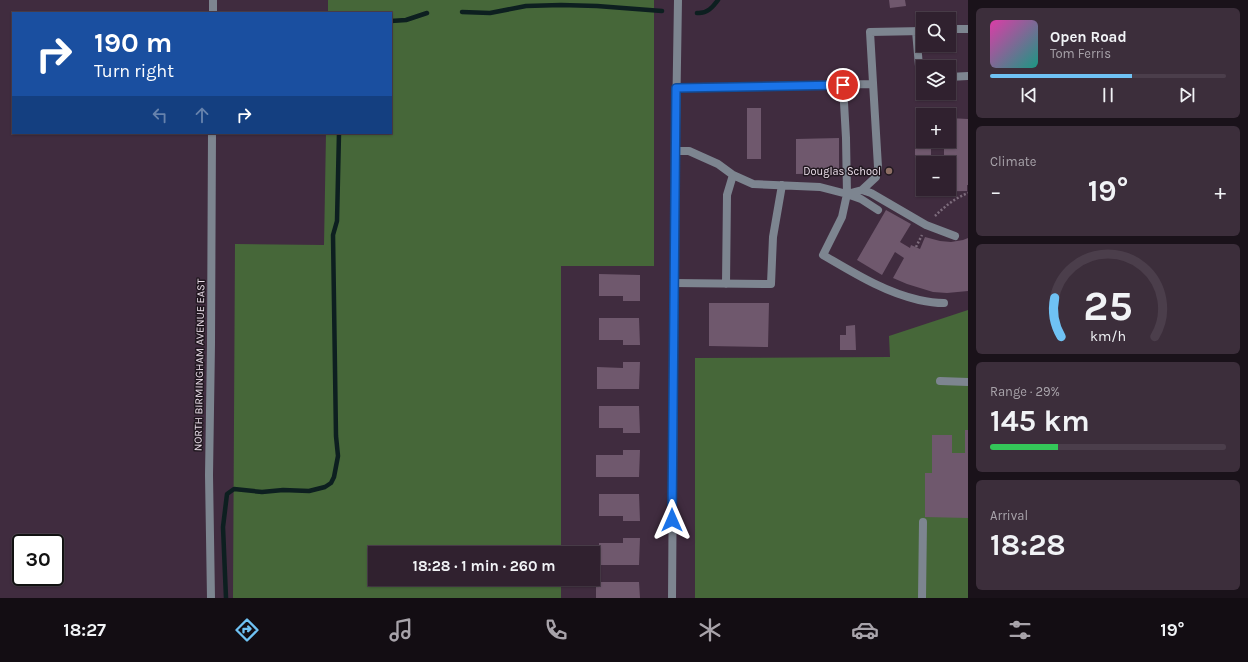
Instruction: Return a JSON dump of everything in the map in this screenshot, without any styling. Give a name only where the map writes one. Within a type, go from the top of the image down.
[{"type":"street","points":[[213,0],[213,12]]},
{"type":"street","points":[[672,598],[678,0]]},
{"type":"street","points":[[956,29],[968,29]]},
{"type":"street","points":[[847,194],[862,190],[876,177],[878,167],[870,32],[916,31]]},
{"type":"street","points":[[956,77],[968,76]]},
{"type":"street","points":[[676,88],[873,84]]},
{"type":"street","points":[[843,85],[847,194],[842,217],[823,255],[870,282],[902,296],[935,303],[944,303]]},
{"type":"street","name":"NORTH BIRMINGHAM AVENUE EAST","points":[[211,598],[209,475],[212,134]]},
{"type":"street","points":[[676,151],[689,151],[718,164],[733,175],[753,184],[820,187],[861,199],[878,210]]},
{"type":"street","points":[[726,284],[727,195],[733,175]]},
{"type":"street","points":[[674,283],[771,284],[773,237],[782,185]]},
{"type":"street","points":[[862,190],[871,193],[926,225],[955,236]]},
{"type":"street","points":[[940,382],[968,382]]},
{"type":"street","points":[[922,522],[922,598]]},
{"type":"green space","points":[[328,0],[654,0],[654,266],[561,266],[561,546],[368,546],[368,586],[561,586],[561,598],[233,598],[235,244],[324,245],[326,134],[392,134],[392,12],[328,12]]},
{"type":"green space","points":[[968,310],[968,598],[695,598],[695,358],[890,357],[889,336]]},
{"type":"building","points":[[889,0],[905,0],[906,6],[890,8]]},
{"type":"building","points":[[747,108],[761,108],[761,159],[747,159]]},
{"type":"building","points":[[916,114],[916,148],[931,148],[931,156],[916,156],[915,192]]},
{"type":"building","points":[[956,118],[968,119],[967,191],[956,191],[956,156],[944,156],[944,148],[956,148]]},
{"type":"building","points":[[839,138],[839,173],[796,174],[796,139]]},
{"type":"building","points":[[886,210],[911,224],[900,242],[910,248],[911,245],[920,249],[925,237],[951,242],[968,238],[968,291],[947,293],[933,292],[893,278],[904,258],[895,252],[882,275],[857,260]]},
{"type":"building","points":[[599,274],[640,275],[640,301],[623,301],[623,296],[599,296]]},
{"type":"building","points":[[709,303],[769,303],[768,347],[709,346]]},
{"type":"building","points":[[599,318],[639,318],[640,345],[623,345],[623,340],[599,340]]},
{"type":"building","points":[[855,325],[856,350],[840,350],[840,335],[846,335],[846,326]]},
{"type":"building","points":[[623,362],[640,362],[639,389],[597,389],[597,367],[623,368]]},
{"type":"building","points":[[599,406],[639,406],[640,433],[623,433],[623,428],[599,428]]},
{"type":"building","points":[[965,430],[968,430],[968,518],[925,517],[925,473],[932,473],[932,435],[952,435],[952,453],[965,453]]},
{"type":"building","points":[[623,450],[640,450],[639,477],[596,477],[596,455],[623,455]]},
{"type":"building","points":[[599,494],[639,494],[640,521],[623,521],[623,516],[599,516]]},
{"type":"building","points":[[623,538],[640,538],[639,565],[600,565],[599,543],[623,543]]},
{"type":"building","points":[[600,582],[639,582],[640,598],[596,598],[596,586],[600,586]]},
{"type":"waterway","points":[[697,13],[707,11],[718,0]]},
{"type":"waterway","points":[[462,12],[490,13],[526,6],[561,5],[662,11]]},
{"type":"waterway","points":[[392,21],[406,20],[427,13]]},
{"type":"waterway","points":[[226,598],[223,527],[227,494],[234,489],[262,492],[283,490],[309,491],[325,487],[331,483],[334,477],[338,456],[336,436],[333,235],[337,221],[339,134]]},
{"type":"place","name":"Douglas School","points":[[889,171]]},
{"type":"route","points":[[672,520],[676,88],[843,85]]}]
